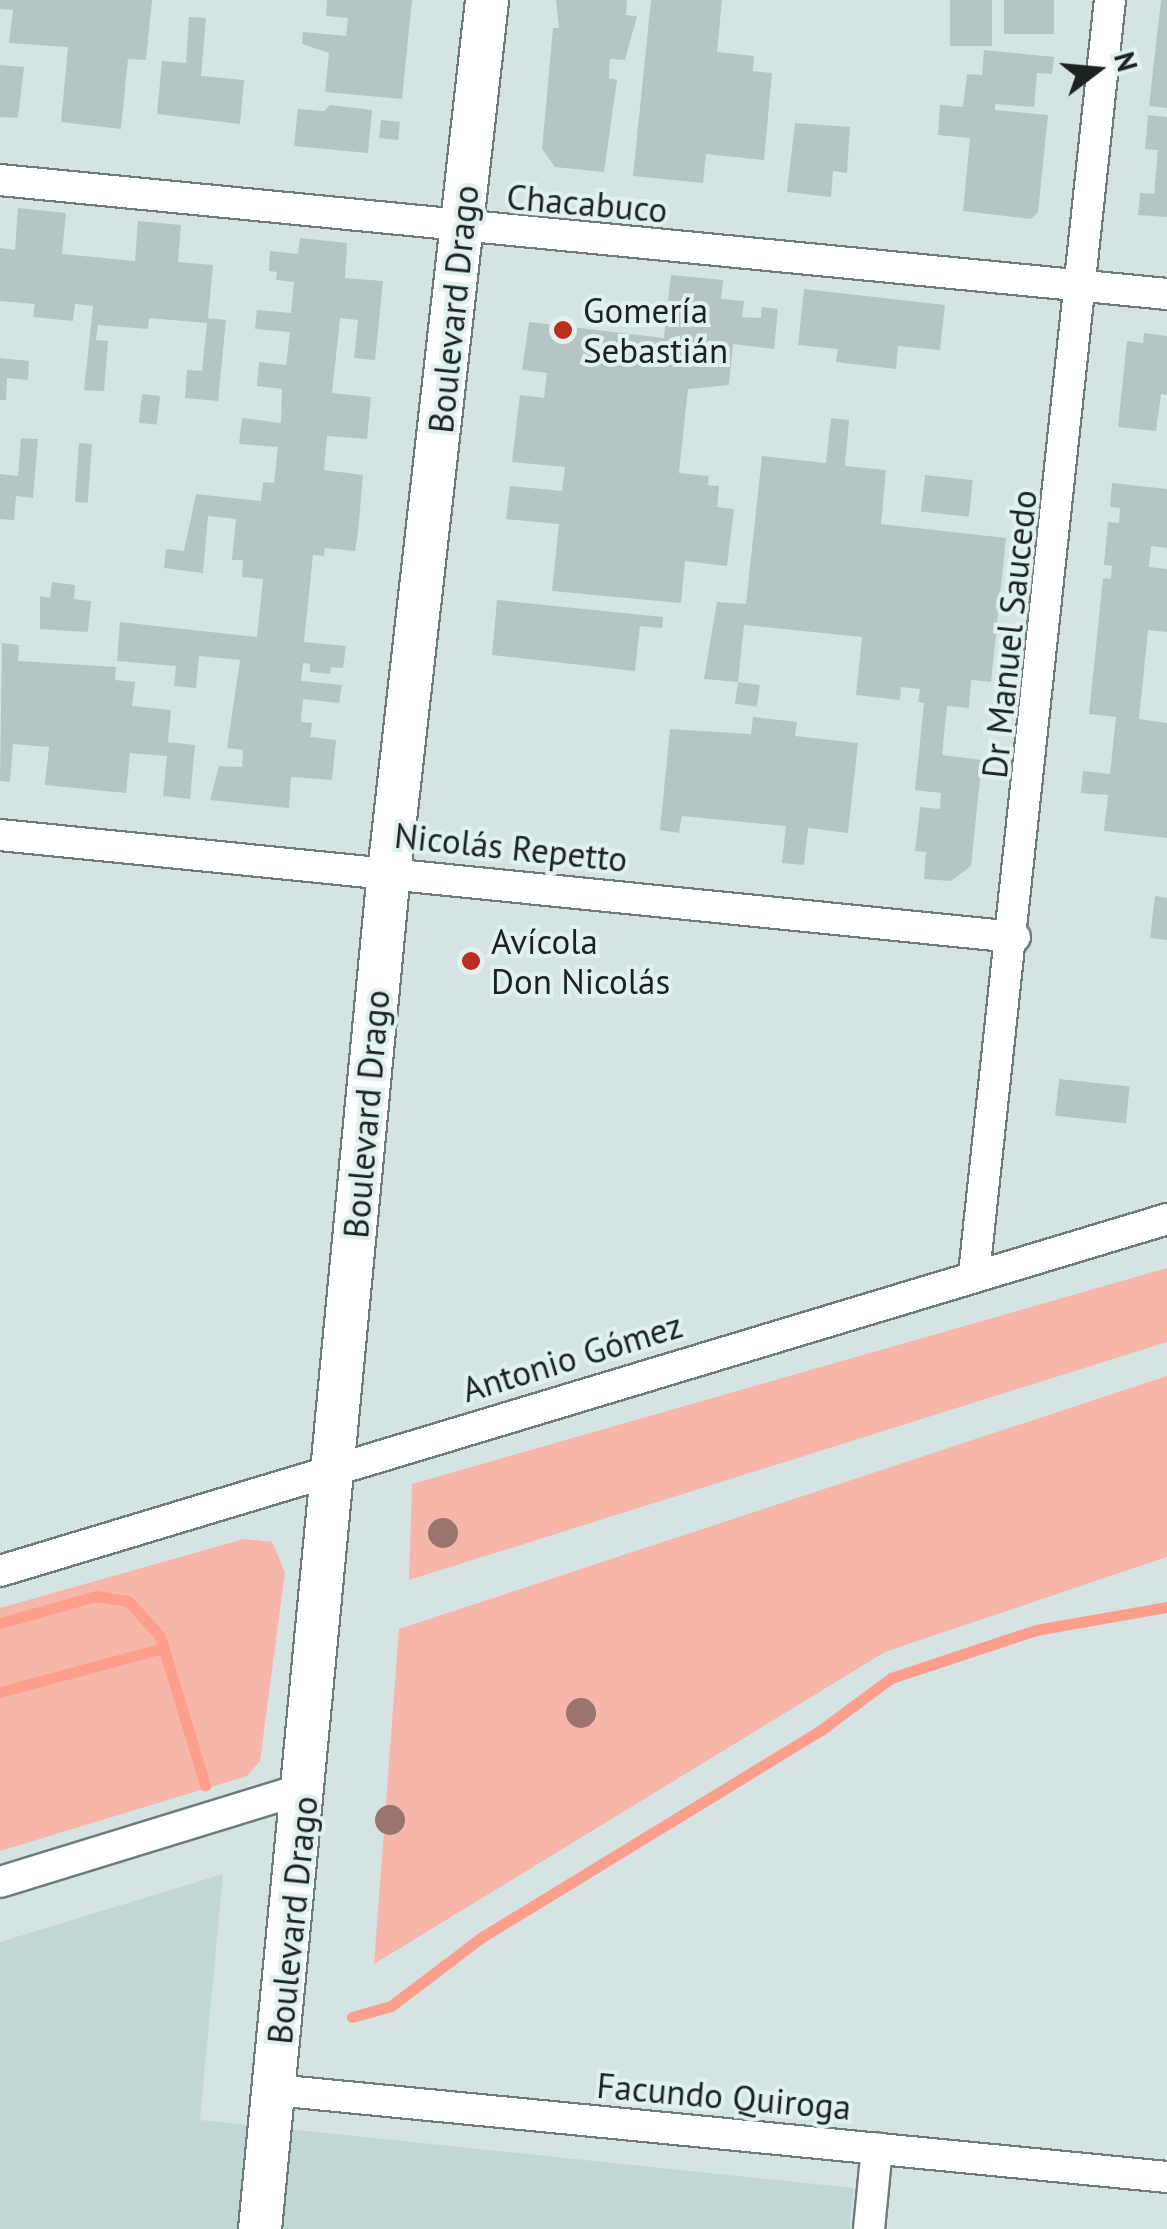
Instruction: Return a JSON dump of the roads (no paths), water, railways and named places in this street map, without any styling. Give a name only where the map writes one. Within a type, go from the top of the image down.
[{"type":"main road","name":"Boulevard Drago","points":[[260,2229],[306,1788],[388,872],[487,0]]},
{"type":"street","name":"Dr Manuel Saucedo","points":[[974,1274],[1015,936],[1084,286],[1110,0]]},
{"type":"street","name":"Chacabuco","points":[[0,180],[463,230],[1167,294]]},
{"type":"street","name":"Nicolás Repetto","points":[[0,835],[1015,936]]},
{"type":"street","name":"Antonio Gómez","points":[[0,1571],[1167,1218]]},
{"type":"street","points":[[0,1882],[306,1788]]},
{"type":"street","name":"Facundo Quiroga","points":[[274,2090],[1167,2178]]},
{"type":"street","points":[[870,2229],[877,2148]]},
{"type":"waterway","points":[[0,1623],[96,1596],[128,1601],[160,1636],[205,1785]]},
{"type":"waterway","points":[[352,2017],[391,2006],[482,1937],[821,1730],[891,1678],[1036,1630],[1167,1607]]},
{"type":"waterway","points":[[0,1692],[163,1648]]},
{"type":"place","name":"Gomería Sebastián","points":[[563,330]]},
{"type":"place","name":"Avícola Don Nicolás","points":[[471,961]]}]
